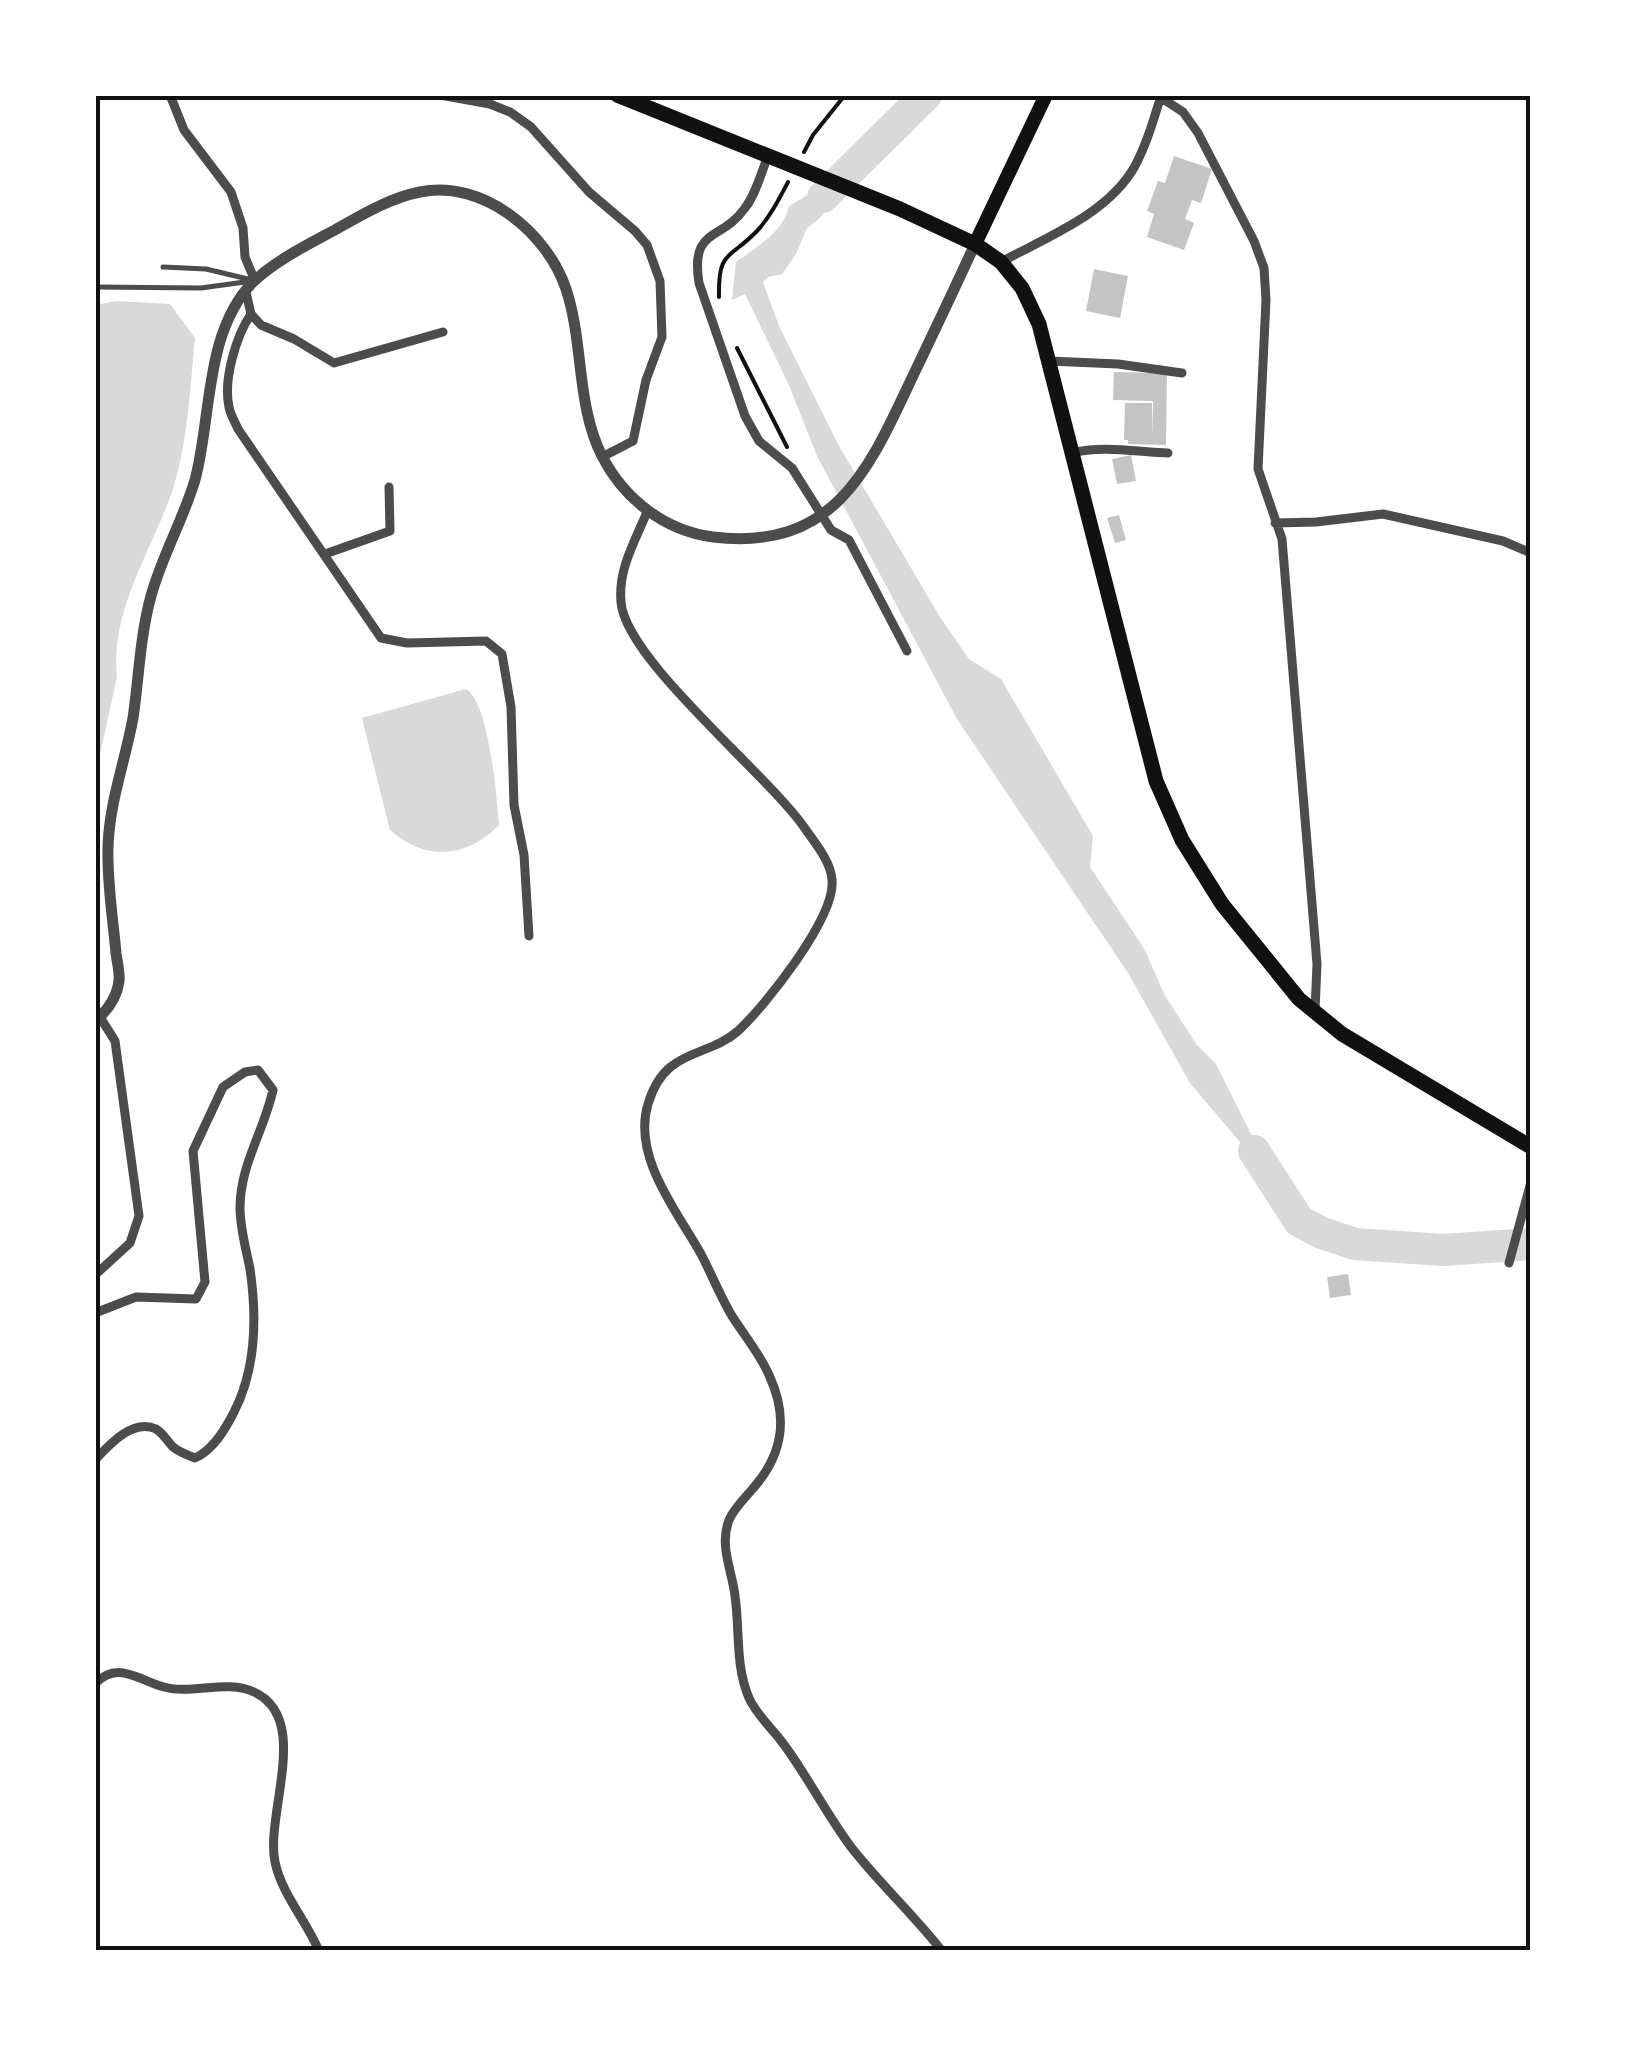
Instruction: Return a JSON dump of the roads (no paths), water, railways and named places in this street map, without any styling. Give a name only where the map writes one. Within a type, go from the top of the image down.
[{"type":"highway","points":[[617,95],[900,209],[976,244],[1001,262],[1022,288],[1039,324],[1152,768],[1170,814],[1222,904],[1282,981],[1315,1015],[1531,1148]]},
{"type":"main road","points":[[976,244],[1046,95]]},
{"type":"street","points":[[170,95],[184,130],[231,192],[243,228],[245,257],[255,281]]},
{"type":"street","points":[[440,95],[490,104],[531,127],[588,192],[636,231],[656,263],[662,337],[646,380],[633,441],[602,456]]},
{"type":"street","points":[[1001,262],[1104,202],[1133,169],[1158,97],[1183,112],[1198,133],[1264,268],[1258,469],[1282,540],[1316,964],[1315,1015]]},
{"type":"street","points":[[768,156],[747,206],[702,244],[695,262],[709,319],[745,416],[759,440],[792,468],[831,530],[849,540],[907,651]]},
{"type":"street","points":[[95,1275],[130,1243],[139,1216],[114,1042],[98,1019],[114,999],[120,978],[108,854],[110,813],[132,718],[140,646],[152,593],[195,478],[224,334],[235,306],[255,281],[304,247],[394,200],[422,192],[454,190],[481,198],[512,216],[540,242],[555,264],[566,288],[592,432],[615,477],[647,512],[677,528],[734,540],[764,538],[799,526],[827,512],[846,496],[866,470],[888,428],[976,244]]},
{"type":"street","points":[[246,292],[251,314],[261,325],[334,363],[442,332]]},
{"type":"street","points":[[251,314],[244,324],[230,372],[228,406],[238,429],[382,638],[407,643],[486,641],[502,654],[511,707],[514,805],[524,855],[529,936]]},
{"type":"street","points":[[1049,361],[1118,364],[1182,373]]},
{"type":"street","points":[[1072,453],[1125,448],[1168,453]]},
{"type":"street","points":[[324,554],[390,531],[388,487]]},
{"type":"street","points":[[647,512],[623,568],[621,605],[639,647],[786,802],[823,854],[833,878],[829,907],[790,967],[735,1033],[684,1056],[671,1067],[656,1085],[647,1105],[644,1127],[656,1178],[729,1311],[770,1375],[784,1426],[779,1449],[762,1479],[729,1518],[724,1548],[736,1606],[738,1663],[750,1700],[785,1746],[826,1812],[854,1851],[942,1951]]},
{"type":"street","points":[[1275,523],[1383,514],[1503,541],[1531,552]]},
{"type":"street","points":[[95,1312],[136,1297],[196,1299],[204,1282],[193,1151],[224,1087],[244,1072],[258,1070],[274,1090],[268,1113],[249,1150],[241,1195],[255,1311],[248,1386],[226,1428],[205,1453],[195,1458],[176,1450],[157,1430],[142,1428],[113,1440],[95,1460]]},
{"type":"street","points":[[1510,1263],[1531,1182]]},
{"type":"street","points":[[95,1684],[106,1673],[124,1671],[177,1691],[232,1688],[254,1692],[275,1707],[282,1724],[284,1756],[274,1812],[275,1864],[286,1894],[311,1932],[318,1951]]},
{"type":"lane","points":[[164,267],[206,269],[255,281]]},
{"type":"lane","points":[[95,287],[201,288],[255,281]]},
{"type":"waterway","points":[[823,197],[926,95]]},
{"type":"waterway","points":[[1254,1151],[1299,1221],[1322,1233],[1355,1244],[1443,1250],[1531,1244]]}]
